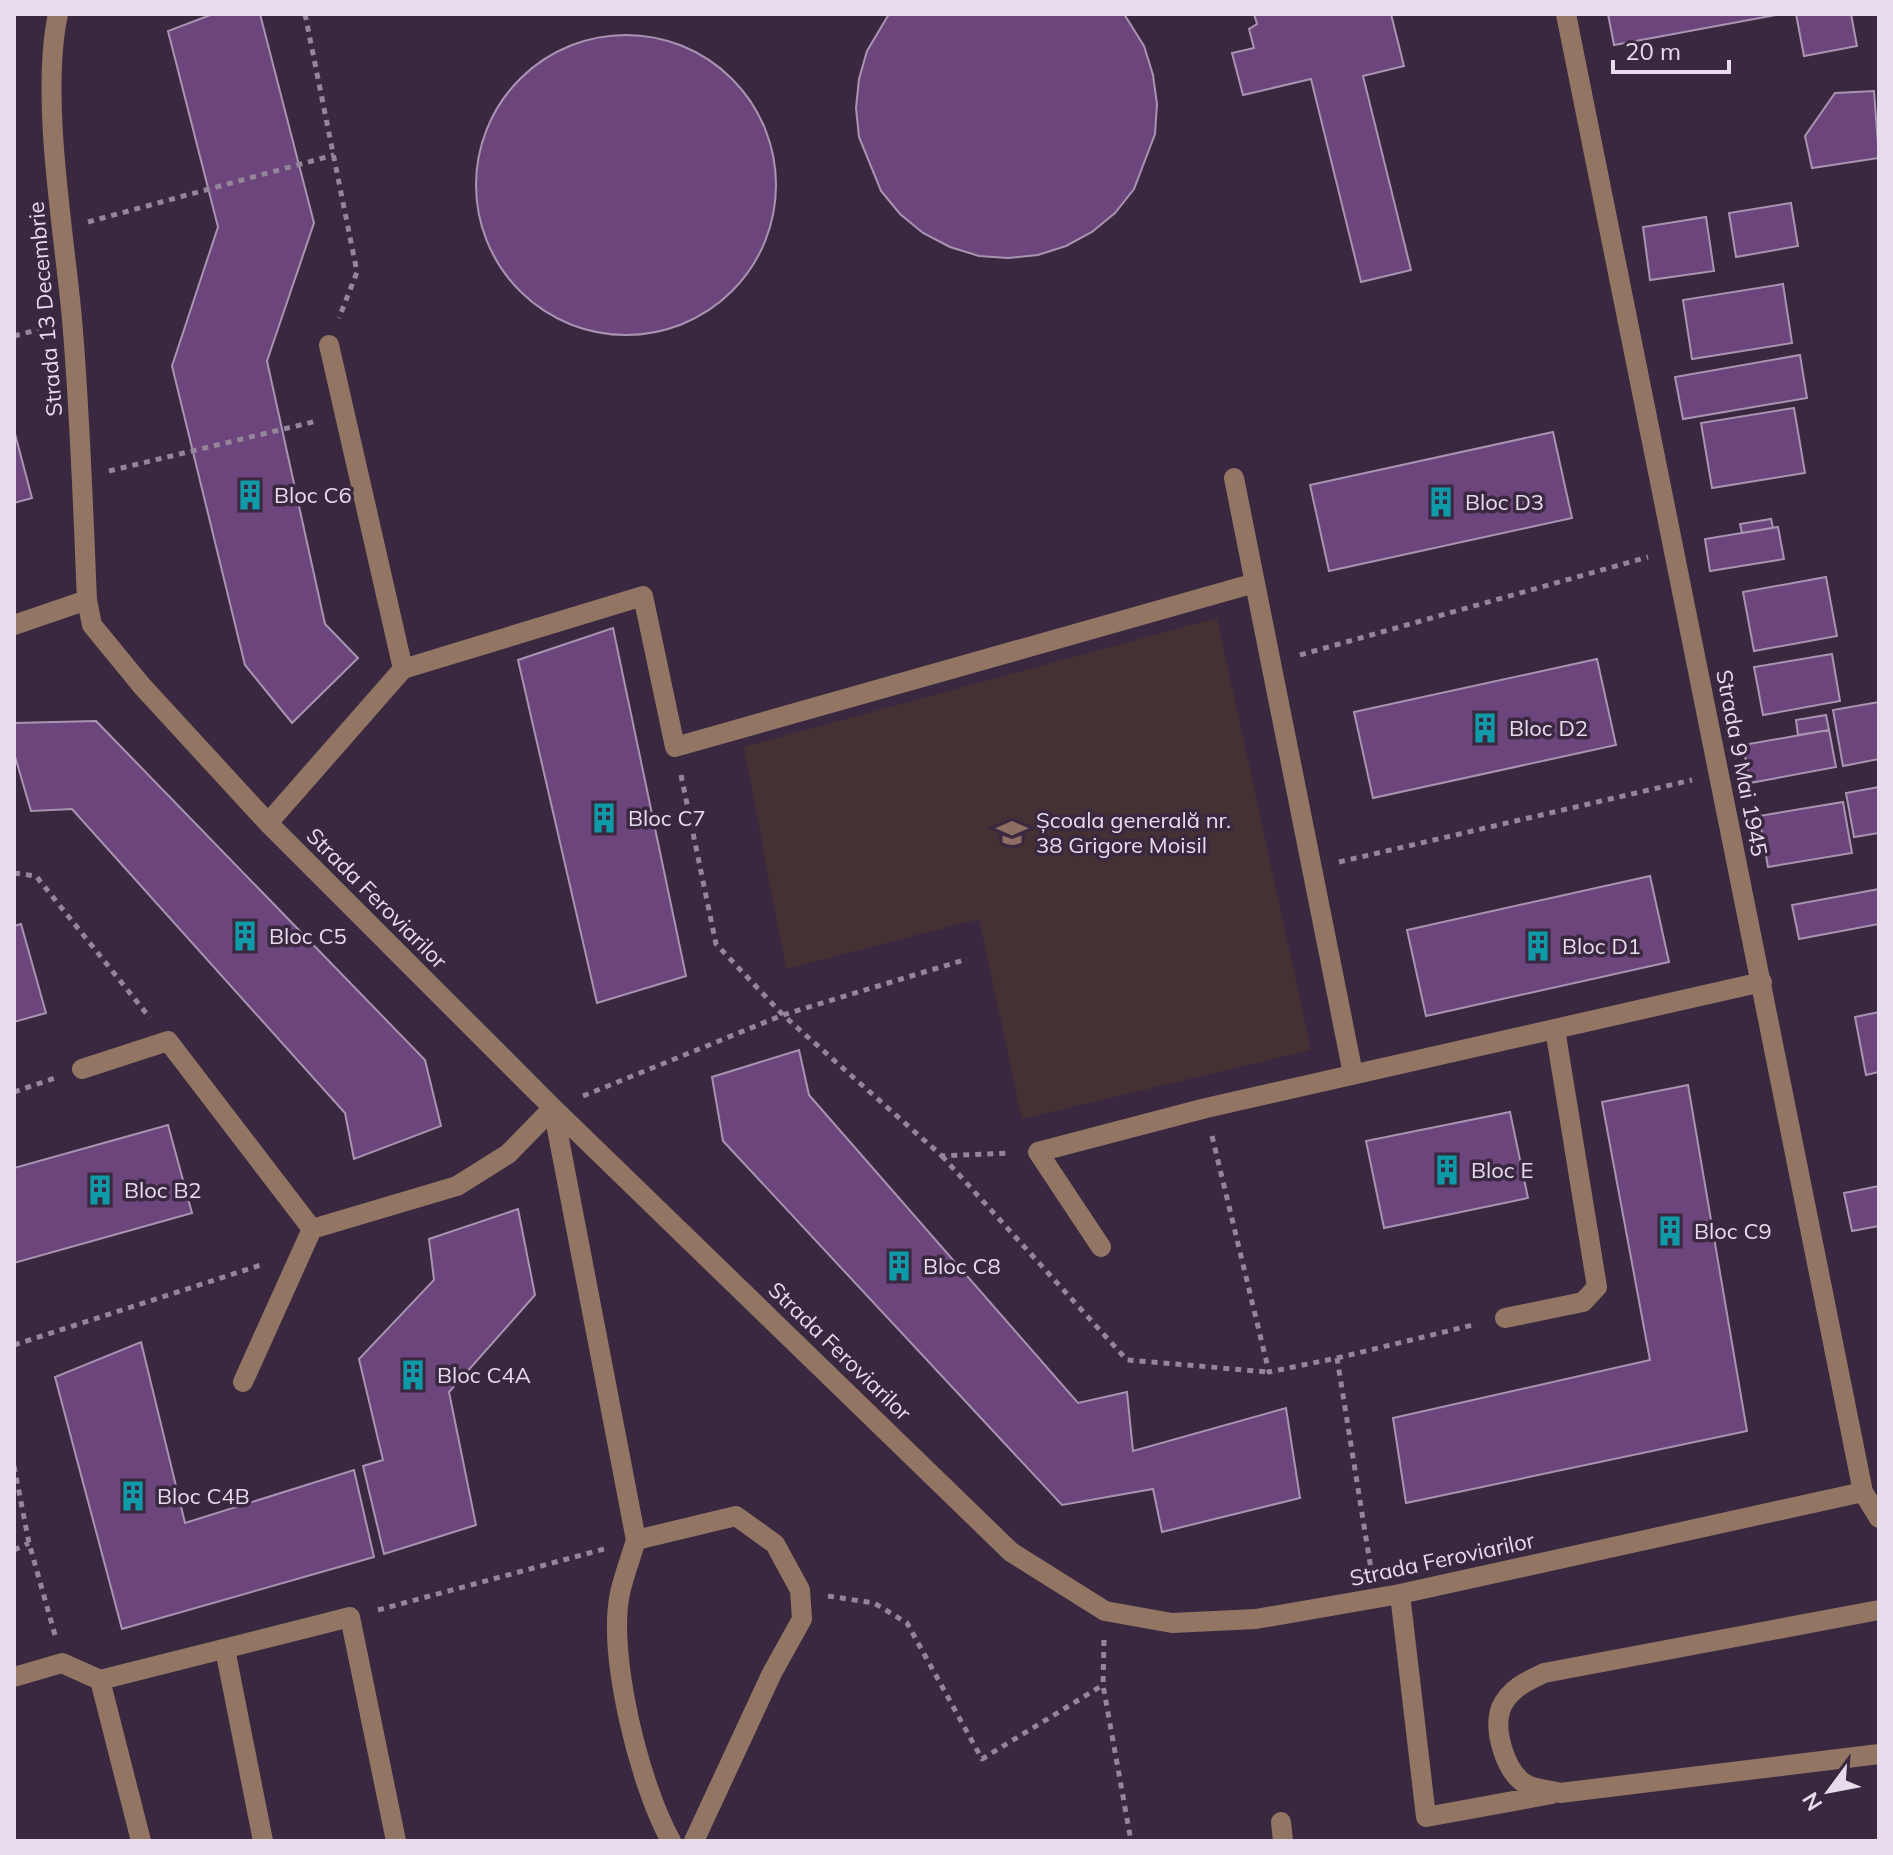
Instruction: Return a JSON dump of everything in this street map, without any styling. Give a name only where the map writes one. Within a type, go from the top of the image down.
[{"type":"street","name":"Strada 13 Decembrie","points":[[58,14],[54,34],[54,112],[82,477],[87,600]]},
{"type":"street","name":"Strada 9 Mai 1945","points":[[1566,14],[1762,982],[1873,1507]]},
{"type":"street","points":[[329,345],[403,669]]},
{"type":"street","points":[[1234,478],[1353,1074]]},
{"type":"street","points":[[268,823],[403,669],[643,596],[675,747],[1255,583]]},
{"type":"street","points":[[14,625],[87,600]]},
{"type":"street","name":"Strada Feroviarilor","points":[[87,600],[92,625],[111,651],[268,823],[553,1108],[1011,1552],[1105,1611],[1172,1623],[1256,1619],[1873,1507]]},
{"type":"street","points":[[1101,1247],[1038,1152],[1206,1108],[1762,982]]},
{"type":"street","points":[[1505,1318],[1583,1302],[1597,1287],[1555,1029]]},
{"type":"street","points":[[82,1069],[168,1041],[312,1229]]},
{"type":"street","points":[[243,1382],[298,1253],[312,1229],[457,1186],[508,1154],[553,1108]]},
{"type":"street","points":[[553,1108],[636,1540],[619,1595],[618,1642],[636,1755],[660,1821],[671,1841]]},
{"type":"street","points":[[636,1540],[736,1516],[775,1544],[800,1590],[802,1619],[772,1673],[694,1841]]},
{"type":"street","points":[[1400,1594],[1426,1817],[1560,1793],[1879,1754]]},
{"type":"street","points":[[1560,1793],[1525,1784],[1508,1765],[1500,1736],[1501,1709],[1519,1685],[1544,1673],[1879,1610]]},
{"type":"street","points":[[14,1677],[62,1663],[100,1680],[350,1617],[396,1841]]},
{"type":"street","points":[[225,1649],[263,1841]]},
{"type":"street","points":[[100,1680],[141,1841]]},
{"type":"path","points":[[305,14],[357,272],[329,345]]},
{"type":"path","points":[[63,229],[334,155]]},
{"type":"path","points":[[82,477],[346,415]]},
{"type":"path","points":[[1272,663],[1675,550]]},
{"type":"path","points":[[675,747],[716,944],[783,1015],[942,1156],[1127,1360],[1269,1372],[1505,1318]]},
{"type":"path","points":[[1314,868],[1720,773]]},
{"type":"path","points":[[14,873],[36,876],[168,1041]]},
{"type":"path","points":[[553,1108],[783,1015],[967,959]]},
{"type":"path","points":[[14,1092],[82,1069]]},
{"type":"path","points":[[1206,1108],[1269,1372]]},
{"type":"path","points":[[942,1156],[1038,1152]]},
{"type":"path","points":[[14,1345],[298,1253]]},
{"type":"path","points":[[1337,1358],[1375,1597]]},
{"type":"path","points":[[14,1466],[29,1543],[62,1663]]},
{"type":"path","points":[[350,1617],[636,1540]]},
{"type":"path","points":[[14,1550],[29,1543]]},
{"type":"path","points":[[800,1590],[874,1603],[907,1623],[982,1759],[1103,1685]]},
{"type":"path","points":[[1105,1611],[1103,1685],[1131,1841]]},
{"type":"shaded area","name":"Școala generală nr. 38 Grigore Moisil","points":[[1217,618],[1311,1050],[1022,1119],[979,919],[786,969],[744,747]]},
{"type":"building","name":"Bloc C6","points":[[213,14],[260,14],[314,223],[267,361],[325,624],[358,658],[292,723],[245,665],[172,366],[218,227],[168,31]]},
{"type":"building","points":[[889,14],[1124,14],[1144,46],[1153,75],[1157,104],[1155,134],[1134,189],[1115,213],[1092,232],[1066,246],[1038,255],[1008,258],[979,256],[950,247],[923,233],[900,214],[881,191],[859,137],[856,108],[859,79],[867,51]]},
{"type":"building","points":[[1254,14],[1391,14],[1404,66],[1363,76],[1411,270],[1361,282],[1311,79],[1243,95],[1232,53],[1254,48],[1249,29],[1257,24]]},
{"type":"building","points":[[1608,14],[1781,14],[1614,45]]},
{"type":"building","points":[[1796,14],[1851,14],[1857,46],[1804,56]]},
{"type":"building","points":[[626,35],[655,38],[683,46],[709,60],[732,79],[751,102],[765,128],[773,156],[776,185],[773,214],[765,242],[751,268],[732,291],[709,310],[683,324],[655,332],[626,335],[597,332],[569,324],[543,310],[520,291],[501,268],[487,242],[479,214],[476,185],[479,156],[487,128],[501,102],[520,79],[543,60],[569,46],[597,38]]},
{"type":"building","points":[[1874,91],[1879,158],[1812,168],[1805,136],[1835,93]]},
{"type":"building","points":[[1791,203],[1798,246],[1736,257],[1729,213]]},
{"type":"building","points":[[1706,217],[1714,271],[1650,280],[1643,227]]},
{"type":"building","points":[[1783,284],[1792,343],[1692,359],[1683,300]]},
{"type":"building","points":[[1800,355],[1807,398],[1683,419],[1675,377]]},
{"type":"building","points":[[1794,408],[1805,473],[1712,488],[1701,423]]},
{"type":"building","points":[[14,430],[32,498],[14,503]]},
{"type":"building","name":"Bloc D3","points":[[1553,432],[1572,518],[1329,571],[1310,485]]},
{"type":"building","points":[[1771,519],[1773,528],[1742,533],[1740,524]]},
{"type":"building","points":[[1778,527],[1784,559],[1710,571],[1705,539]]},
{"type":"building","points":[[1826,577],[1837,636],[1754,651],[1743,592]]},
{"type":"building","name":"Bloc C7","points":[[613,628],[686,976],[597,1003],[518,660]]},
{"type":"building","points":[[1832,654],[1840,701],[1763,715],[1754,667]]},
{"type":"building","name":"Bloc D2","points":[[1597,659],[1616,745],[1373,798],[1354,712]]},
{"type":"building","points":[[1879,702],[1879,759],[1843,766],[1833,710]]},
{"type":"building","points":[[1826,715],[1829,730],[1798,735],[1796,720]]},
{"type":"building","name":"Bloc C5","points":[[96,721],[425,1060],[441,1126],[354,1159],[345,1113],[72,809],[31,811],[14,753],[14,723]]},
{"type":"building","points":[[1829,730],[1836,767],[1750,783],[1743,745]]},
{"type":"building","points":[[1879,787],[1879,833],[1854,837],[1846,793]]},
{"type":"building","points":[[1843,802],[1852,853],[1768,867],[1759,816]]},
{"type":"building","name":"Bloc D1","points":[[1650,876],[1669,962],[1426,1016],[1407,930]]},
{"type":"building","points":[[1879,889],[1879,924],[1799,939],[1792,905]]},
{"type":"building","points":[[21,924],[46,1013],[14,1022],[14,926]]},
{"type":"building","points":[[1879,1012],[1879,1072],[1866,1075],[1855,1017]]},
{"type":"building","name":"Bloc C8","points":[[799,1050],[809,1095],[1078,1403],[1127,1392],[1133,1451],[1286,1408],[1300,1498],[1162,1532],[1153,1489],[1062,1505],[723,1141],[712,1077]]},
{"type":"building","name":"Bloc C9","points":[[1688,1085],[1747,1431],[1406,1503],[1393,1418],[1650,1360],[1602,1102]]},
{"type":"building","name":"Bloc E","points":[[1510,1112],[1528,1198],[1384,1228],[1366,1141]]},
{"type":"building","name":"Bloc B2","points":[[168,1125],[192,1213],[14,1263],[14,1168]]},
{"type":"building","points":[[1879,1186],[1879,1226],[1852,1231],[1844,1193]]},
{"type":"building","name":"Bloc C4A","points":[[518,1209],[535,1295],[449,1392],[476,1525],[384,1554],[363,1466],[383,1460],[359,1359],[434,1280],[429,1239]]},
{"type":"building","name":"Bloc C4B","points":[[141,1342],[185,1523],[354,1470],[374,1557],[122,1629],[55,1377]]},
{"type":"place","name":"Bloc C6","points":[[250,495]]},
{"type":"place","name":"Bloc D3","points":[[1441,502]]},
{"type":"place","name":"Bloc D2","points":[[1485,728]]},
{"type":"place","name":"Bloc C7","points":[[604,818]]},
{"type":"place","name":"Școala generală nr. 38 Grigore Moisil","points":[[1012,833]]},
{"type":"place","name":"Bloc C5","points":[[245,936]]},
{"type":"place","name":"Bloc D1","points":[[1538,946]]},
{"type":"place","name":"Bloc E","points":[[1447,1170]]},
{"type":"place","name":"Bloc B2","points":[[100,1190]]},
{"type":"place","name":"Bloc C9","points":[[1670,1231]]},
{"type":"place","name":"Bloc C8","points":[[899,1266]]},
{"type":"place","name":"Bloc C4A","points":[[413,1375]]},
{"type":"place","name":"Bloc C4B","points":[[133,1496]]}]
